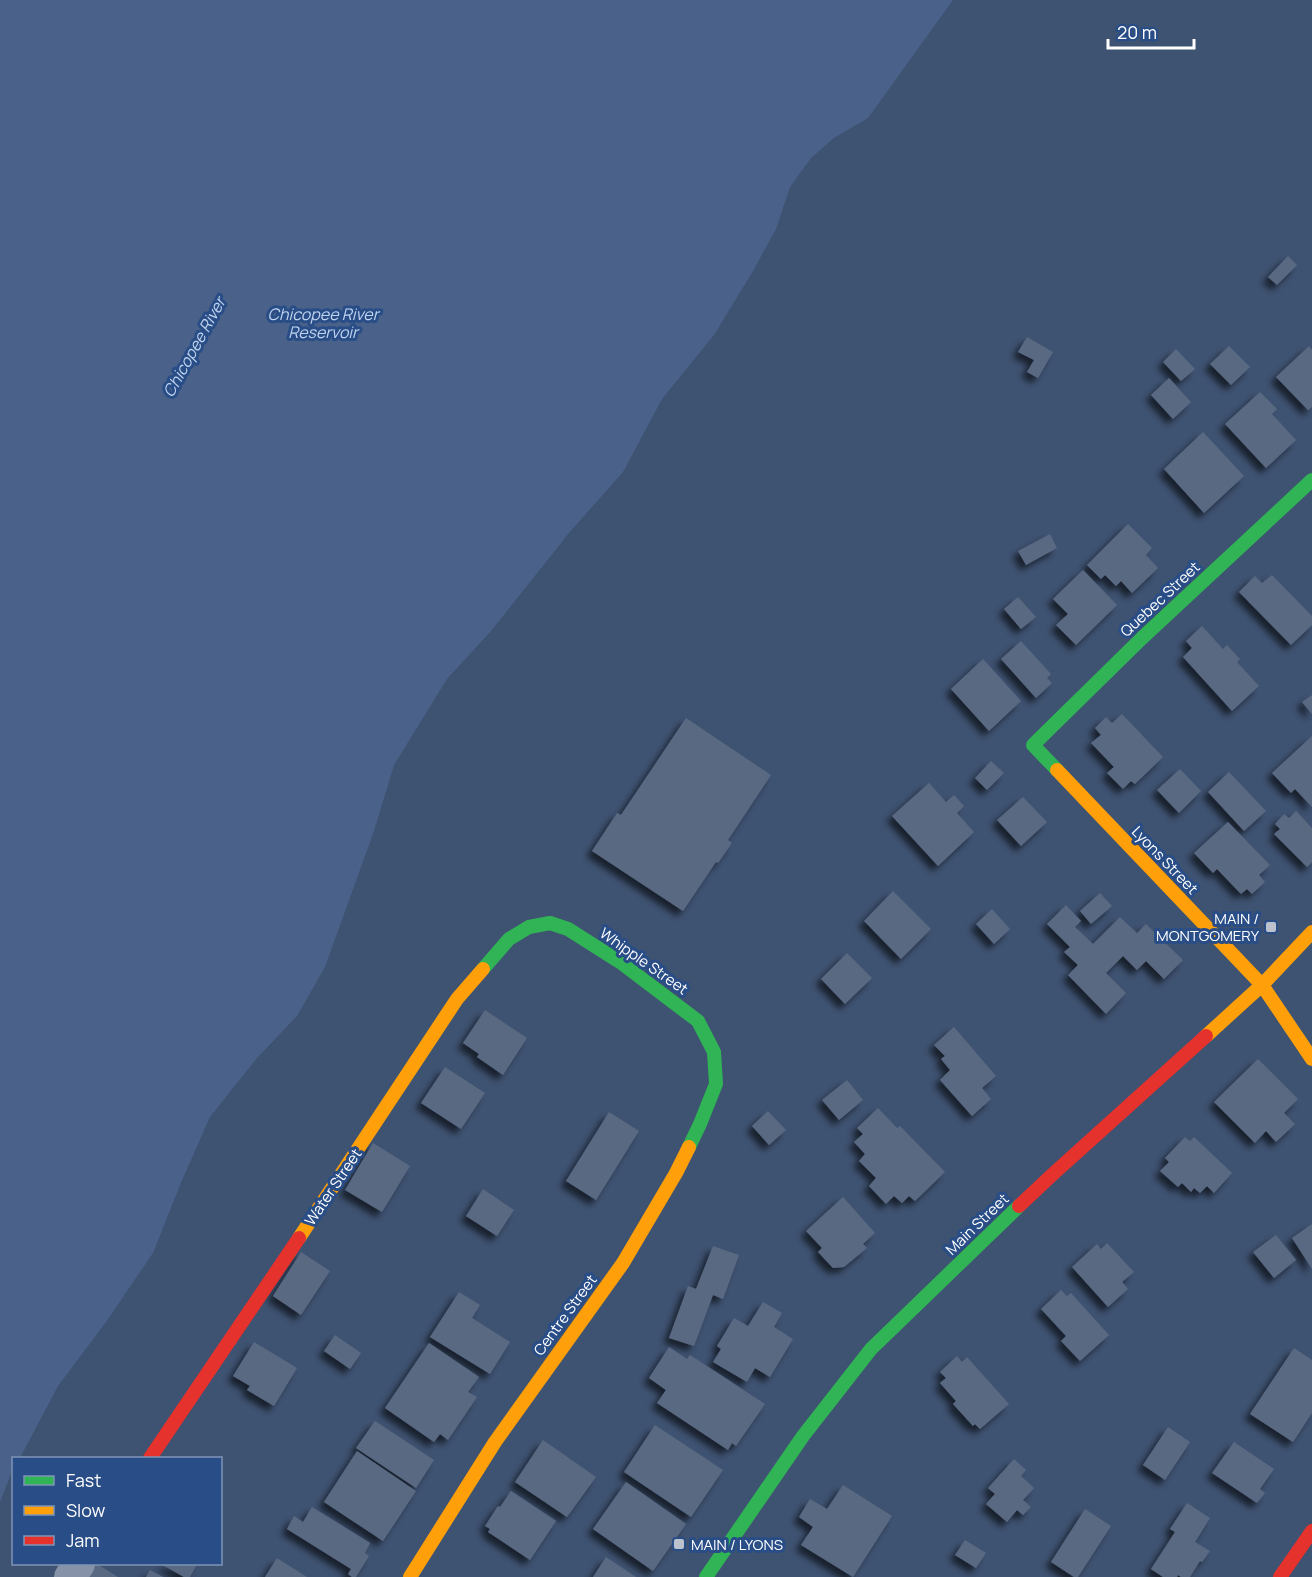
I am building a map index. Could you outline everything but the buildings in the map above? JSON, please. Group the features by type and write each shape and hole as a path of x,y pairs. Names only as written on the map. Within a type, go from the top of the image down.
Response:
{"street":[{"name":"Quebec Street","path":"1033,745 1142,638 1312,480"},
{"name":"Lyons Street","path":"1033,745 1262,986 1312,1059"},
{"name":"Whipple Street","path":"529,927 550,923 568,929 620,962 698,1021 714,1053 714,1059"},
{"name":"Water Street","path":"151,1457 457,999 509,939 529,927"},
{"name":"Main Street","path":"706,1577 803,1436 871,1349 1053,1174 1262,986 1312,932"},
{"name":"Centre Street","path":"410,1577 495,1442 623,1263 676,1173 700,1124 716,1084 714,1059"},
{"path":"1280,1577 1312,1531"}],"water":[{"name":"Chicopee River Reservoir","path":"0,0 953,0 868,118 834,138 811,158 790,187 776,229 753,271 714,335 662,399 623,472 569,533 491,631 447,679 394,765 374,831 325,967 297,1016 257,1058 210,1117 153,1253 106,1322 58,1386 21,1457 12,1457 12,1472 0,1502"}],"traffic: fast":[{"path":"1057,770 1033,745 1142,638 1312,480"},
{"path":"483,969 509,939 529,927 550,923 568,929 620,962 698,1021 714,1052 716,1084 689,1147"},
{"path":"706,1577 803,1436 871,1349 1019,1206"}],"traffic: slow":[{"path":"1057,770 1262,985 1312,1059"},
{"path":"1206,1036 1262,985 1312,932"},
{"path":"299,1238 457,999 483,969"},
{"path":"410,1577 495,1442 623,1263 689,1147"}],"traffic: jam":[{"path":"1019,1206 1206,1036"},
{"path":"151,1457 299,1238"},
{"path":"1280,1577 1312,1531"}],"place":[{"name":"MAIN / MONTGOMERY","path":"1271,927"},
{"name":"MAIN / LYONS","path":"679,1544"}],"water label":[{"name":"Chicopee River","path":"194,347"}]}
